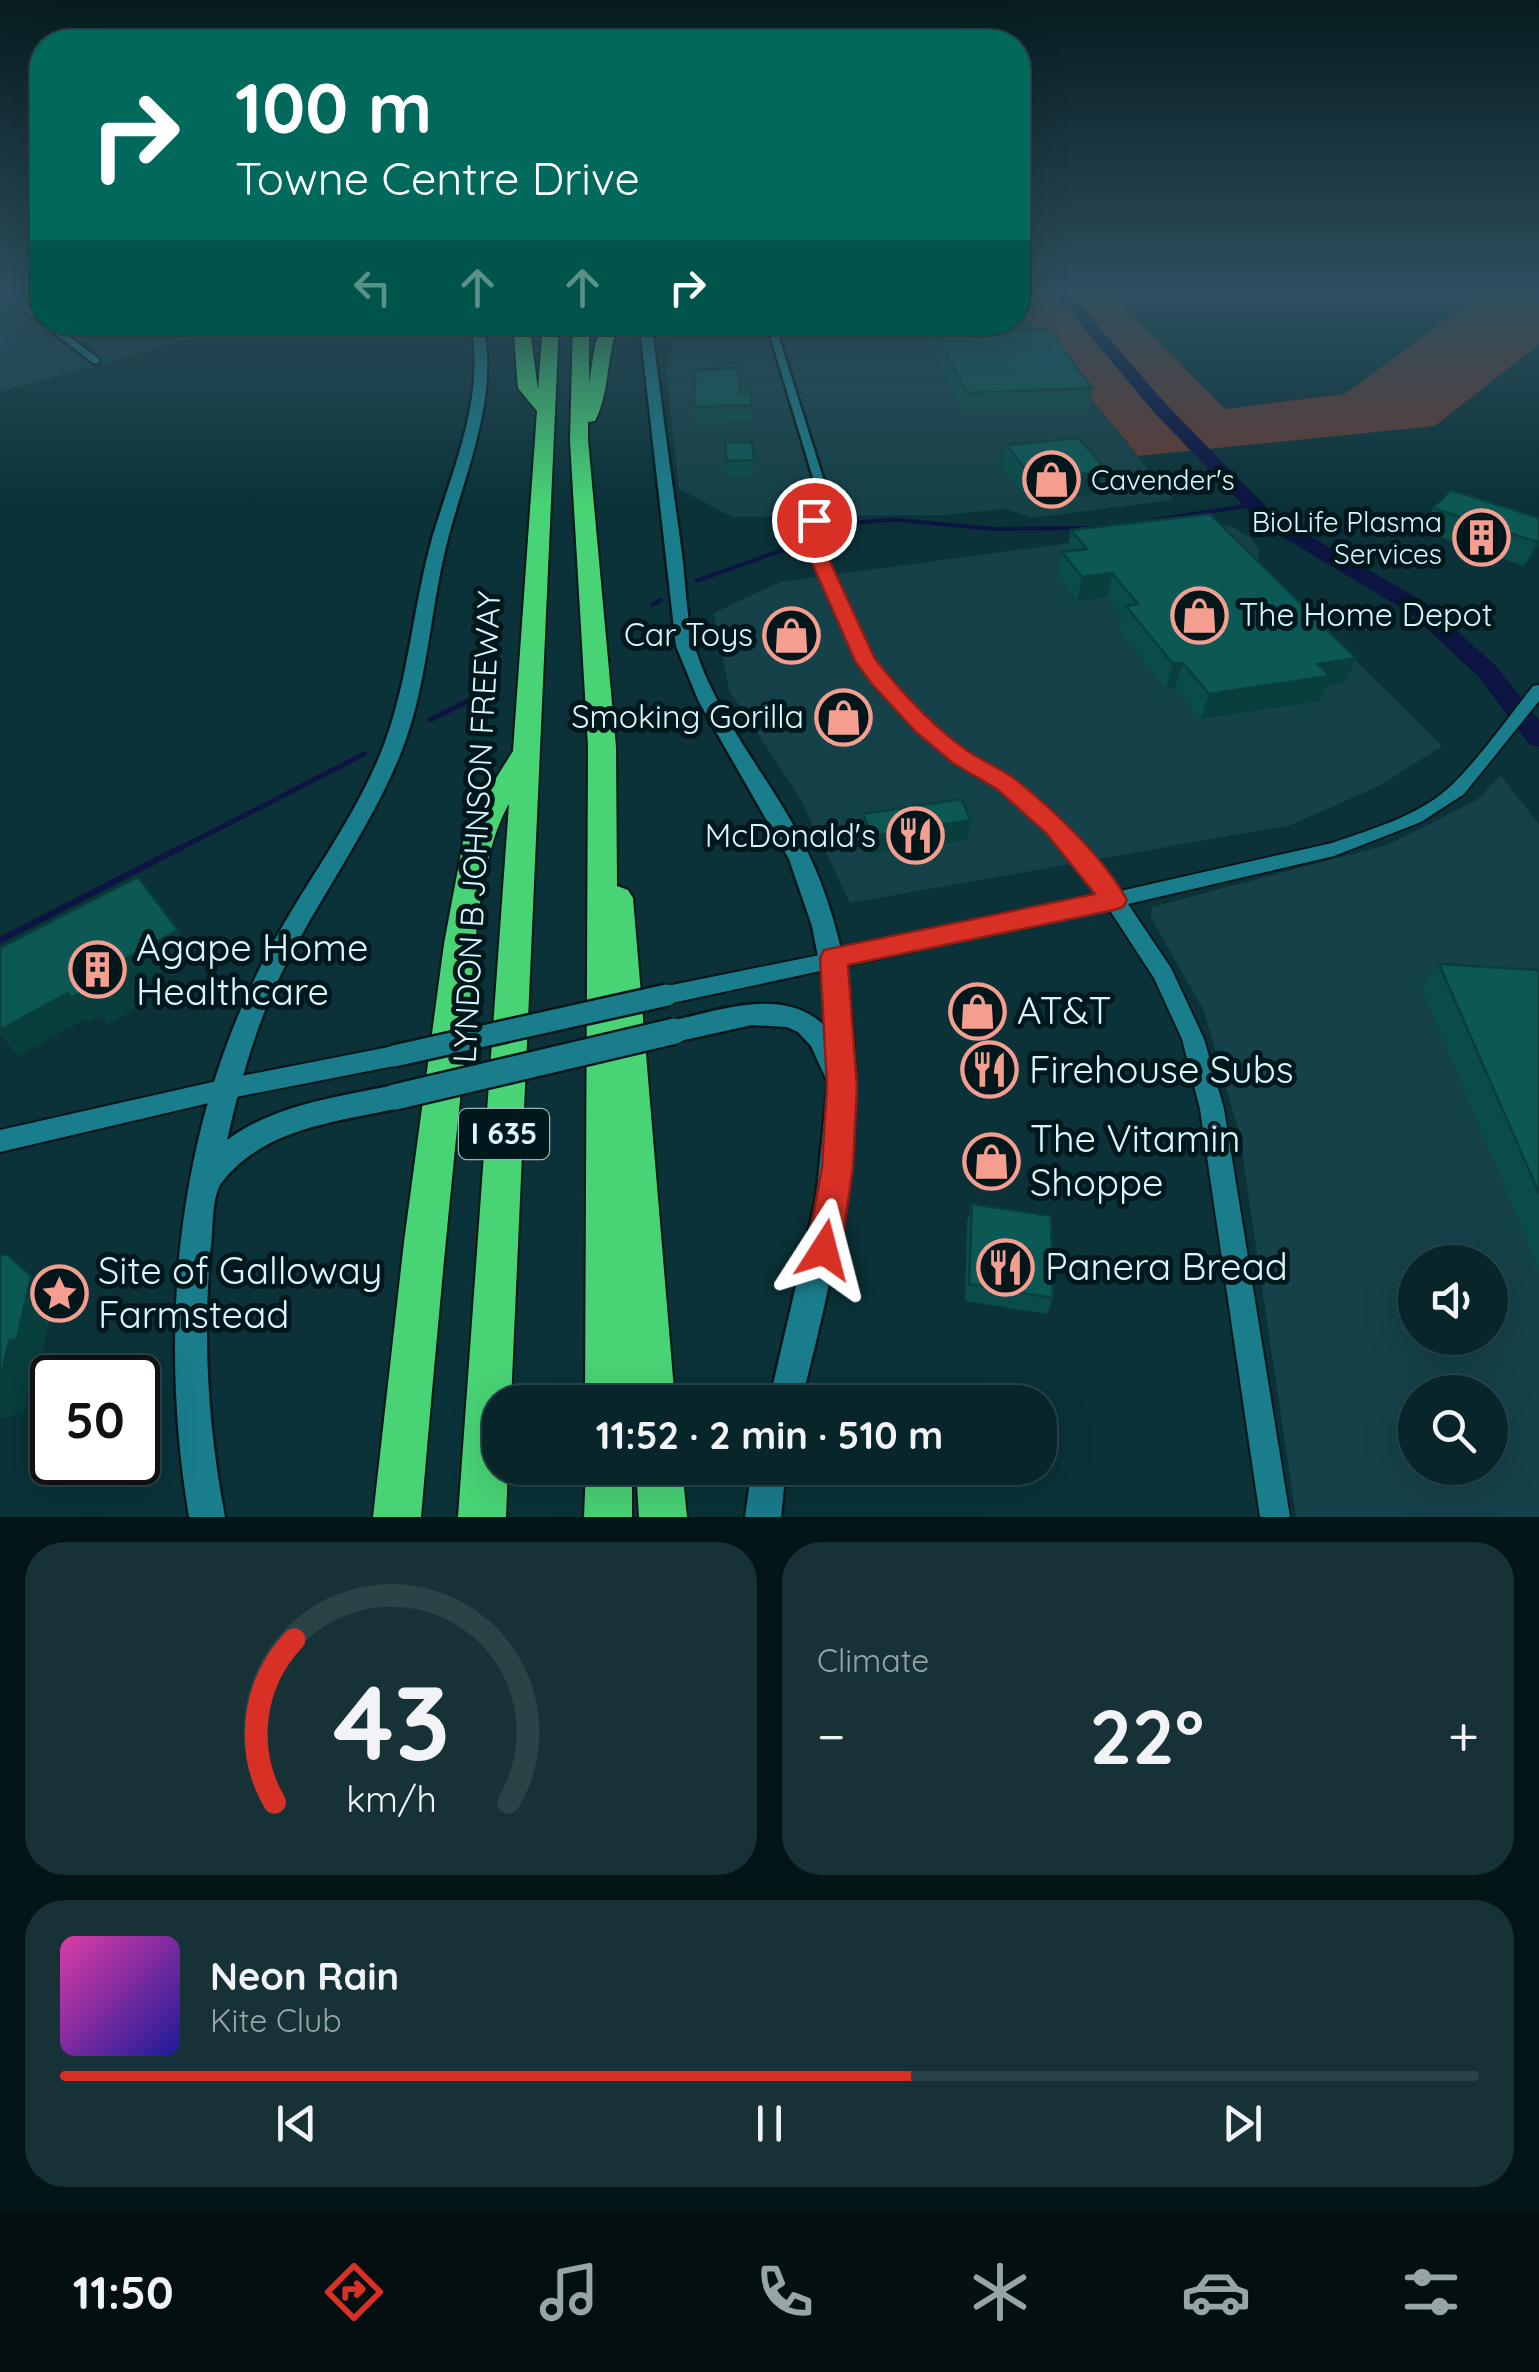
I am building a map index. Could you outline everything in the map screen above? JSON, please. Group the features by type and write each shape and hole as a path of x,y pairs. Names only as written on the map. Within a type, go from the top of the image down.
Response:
{"highway":[{"path":"525,362 527,388 546,411"},
{"name":"LYNDON B JOHNSON FREEWAY","path":"482,1517 549,362"},
{"path":"580,362 580,440 651,1385"},
{"path":"580,440 597,399 601,362"},
{"path":"602,747 601,979 608,1385"},
{"path":"397,1517 432,1170 460,944 481,826 526,750"},
{"path":"608,1517 609,1485"},
{"path":"661,1485 664,1517"}],"main road":[{"name":"LYNDON B JOHNSON FREEWAY","path":"207,1517 190,1396 188,1320 192,1250 226,1089 259,988 287,935 353,831 396,736 434,558 463,470 481,362"},
{"path":"650,362 685,646 695,678 719,728 783,822 817,901 834,958 842,1086 838,1167 824,1250 788,1385"},
{"path":"204,1182 230,1150 274,1125 675,1031 778,1014 808,1025 820,1038 842,1086"},
{"path":"762,1517 767,1485"}],"street":[{"path":"782,362 818,481 820,502 812,542 865,661 924,727 961,758 1005,784 1054,827 1114,900 1168,984 1193,1040 1212,1110 1275,1517"},
{"path":"0,1141 226,1089 1114,900 1334,848 1386,831 1443,802 1458,790 1539,690"}],"shaded area":[{"path":"0,362 109,362 0,392"},
{"path":"668,362 1060,362 1173,500 1032,518 1006,509 944,515 732,517 679,489 666,371"},
{"path":"1061,362 1179,362 1225,409 1344,394 1388,362 1516,362 1435,426 1138,456"},
{"path":"1217,523 1251,538 1259,550 1258,564 1442,746 1381,785 1291,825 850,903 801,800 729,690 714,613 780,582"},
{"path":"1501,775 1539,825 1539,1517 1296,1517 1239,1132 1204,1011 1150,916 1152,907 1390,844 1477,800"}],"building":[{"path":"951,362 1073,362 1092,388 967,393"},
{"path":"738,368 740,392 751,392 752,405 694,407 695,370"},
{"path":"1078,438 1108,471 1033,479 1006,445"},
{"path":"752,442 754,460 727,461 725,443"},
{"path":"1451,490 1539,518 1539,539 1537,542 1433,508"},
{"name":"The Home Depot","path":"1210,514 1356,658 1318,664 1330,676 1209,694 1183,663 1173,664 1126,606 1138,604 1112,573 1082,577 1062,552 1087,549 1071,530"},
{"path":"961,799 971,820 872,836 863,814"},
{"path":"138,877 178,930 118,963 128,978 91,999 85,990 71,998 68,993 0,1030 0,948"},
{"path":"1439,964 1539,970 1539,1193"},
{"name":"Panera Bread","path":"972,1204 1051,1216 1053,1298 969,1284"},
{"path":"7,1254 31,1276 17,1339 9,1341 0,1381 0,1256"}],"waterway":[{"path":"1120,362 1268,520 1418,608 1487,671 1539,738"},
{"path":"1155,520 1253,505"},
{"path":"843,523 896,520 994,529 1095,528"},
{"path":"696,581 794,546"},
{"path":"652,605 661,600"},
{"path":"430,720 476,697"},
{"path":"173,852 364,754"},
{"path":"0,940 178,849"}],"place":[{"name":"Cavender's","path":"1052,480"},
{"name":"BioLife Plasma Services","path":"1481,538"},
{"name":"The Home Depot","path":"1200,615"},
{"name":"Car Toys","path":"792,635"},
{"name":"Smoking Gorilla","path":"843,717"},
{"name":"McDonald's","path":"915,836"},
{"name":"Agape Home Healthcare","path":"97,970"},
{"name":"AT&T","path":"978,1011"},
{"name":"Firehouse Subs","path":"990,1070"},
{"name":"The Vitamin Shoppe","path":"991,1161"},
{"name":"Panera Bread","path":"1006,1267"},
{"name":"Site of Galloway Farmstead","path":"59,1293"}],"route":[{"path":"814,520 812,542 865,661 891,694 961,758 1028,802 1054,827 1114,900 834,958 842,1086 838,1167 824,1250"}]}
